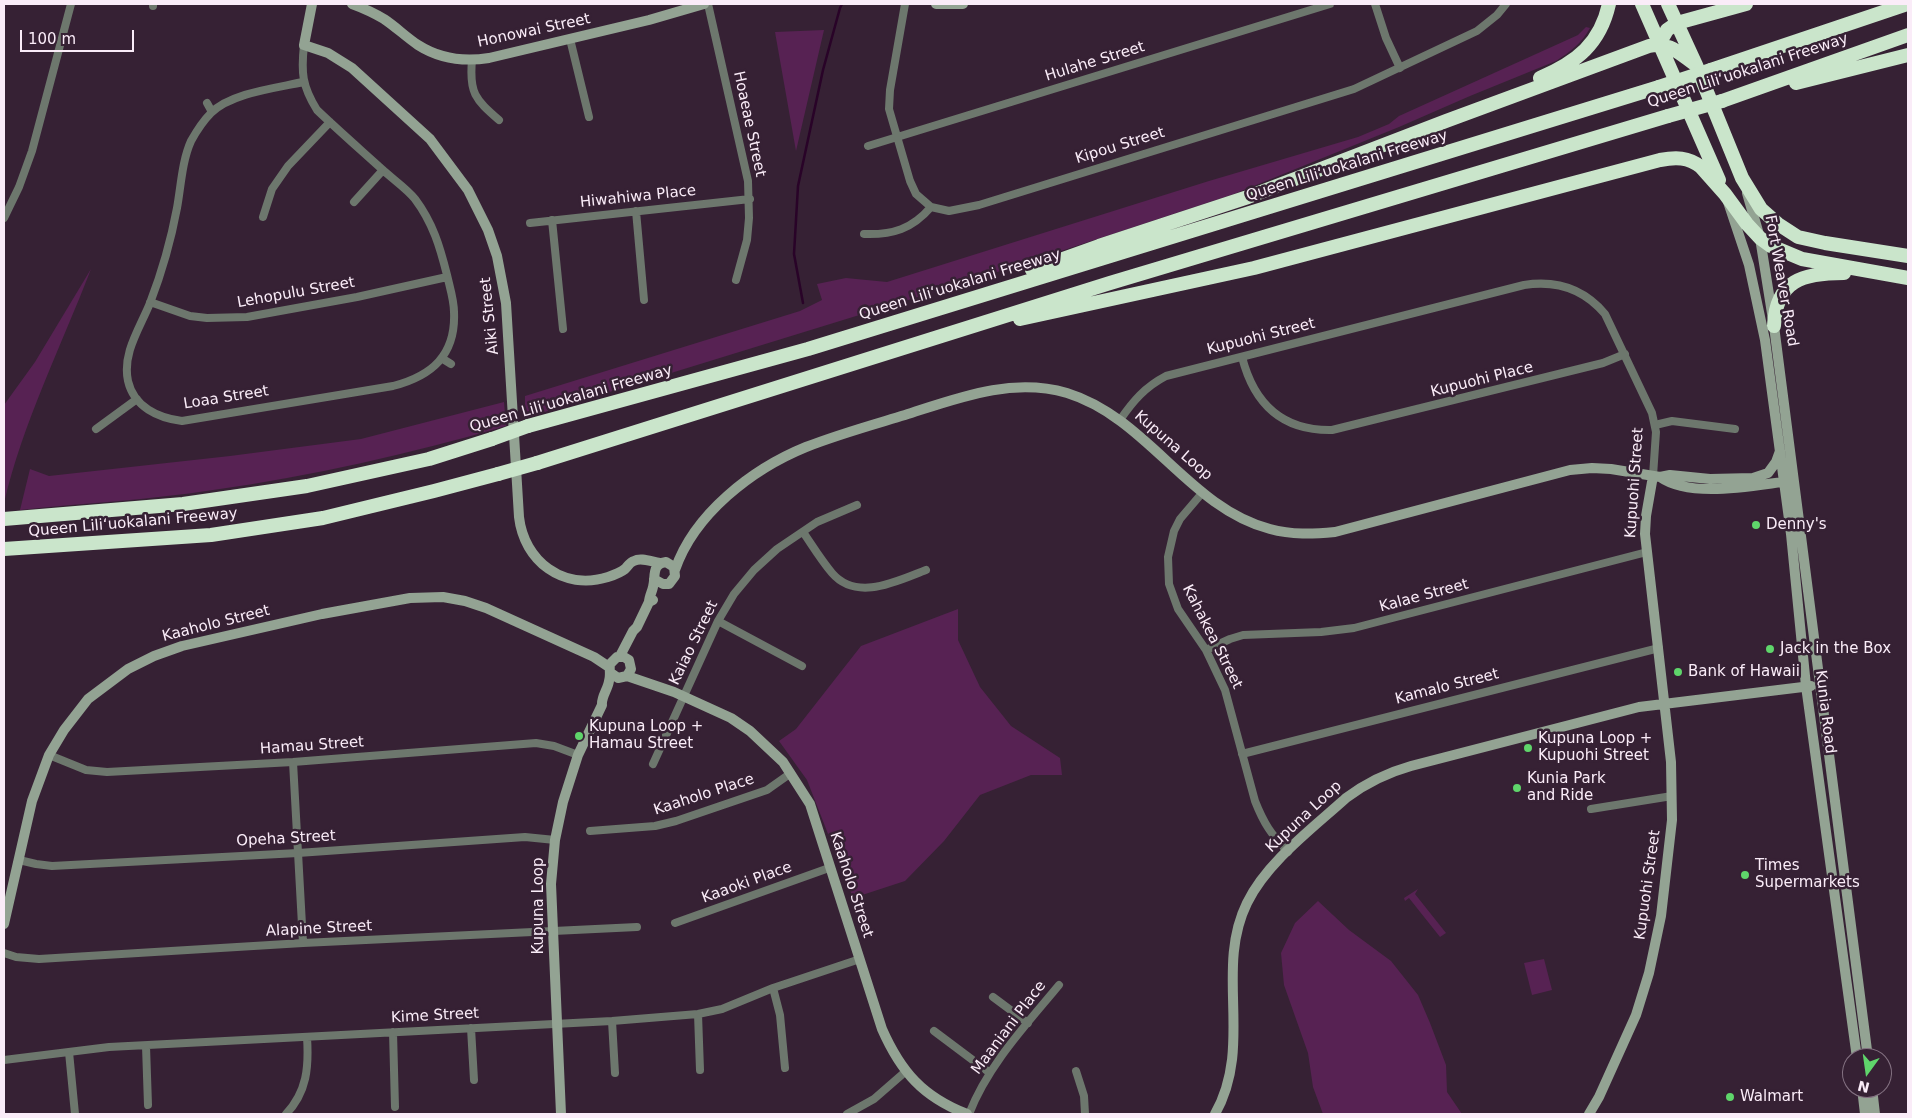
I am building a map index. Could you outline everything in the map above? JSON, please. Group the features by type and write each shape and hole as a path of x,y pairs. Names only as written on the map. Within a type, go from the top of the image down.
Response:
{"highway":[{"path":"1446,121 1561,69 1576,59 1593,42 1601,29 1609,4"},
{"name":"Fort Weaver Road","path":"1642,4 1725,194"},
{"name":"Fort Weaver Road","path":"1668,4 1696,64 1742,178"},
{"path":"1659,44 1667,30 1677,23 1746,4"},
{"name":"Queen Liliʻuokalani Freeway","path":"4,519 183,504 306,486 428,459 528,426 808,349 1659,87 1907,4"},
{"name":"Queen Liliʻuokalani Freeway","path":"4,549 211,535 324,518 434,492 537,463 1110,283 1722,101 1908,35"},
{"path":"891,323 1099,246 1248,197 1446,121 1659,44 1671,47 1696,64"},
{"path":"1722,101 1908,55"},
{"path":"927,340 1254,268 1668,159 1681,158 1693,161 1701,167 1760,238 1785,253 1802,259 1908,278"},
{"path":"1742,178 1761,209 1778,224 1798,236 1825,243 1908,256"},
{"path":"1774,326 1775,308 1783,292 1798,280 1816,274 1875,272"}],"street":[{"path":"4,218 19,187 32,151 71,4"},
{"path":"312,4 302,61 303,82 308,95 317,110 413,197 426,214 439,242 454,313 450,344 443,359 451,364"},
{"name":"Honowai Street","path":"352,4 384,20 418,45 432,52 456,59 472,60 489,58 650,20 704,4"},
{"name":"Hoaeae Street","path":"708,4 746,164 750,199 747,240 736,280"},
{"path":"864,234 882,235 909,226 931,207 923,202 913,188 891,118 889,98 905,4"},
{"path":"936,4 963,4"},
{"name":"Hulahe Street","path":"868,146 1330,4"},
{"path":"1375,4 1386,38 1400,68"},
{"name":"Kipou Street","path":"931,207 949,211 979,205 1354,88 1477,31 1497,15 1506,4"},
{"path":"570,39 589,117"},
{"name":"Aiki Street","path":"304,45 328,53 352,68 430,139 468,190 488,230 497,256 506,303 519,517 523,538 529,549 546,567 564,577 576,580 586,581 607,577 624,570 630,563"},
{"path":"472,60 472,86 476,97 499,120"},
{"name":"Loaa Street","path":"303,82 246,95 228,102 212,112 191,141 186,156 171,235 150,302 131,345 127,359 128,380 131,391 146,409 157,416 182,420 393,386 417,379 432,370 443,359"},
{"path":"207,103 212,112"},
{"path":"263,217 272,190 288,166 330,122"},
{"path":"354,202 383,170"},
{"name":"Fort Weaver Road","path":"1742,178 1760,238 1774,326 1774,370"},
{"name":"Fort Weaver Road","path":"1725,194 1753,280 1774,370"},
{"name":"Hiwahiwa Place","path":"530,223 750,199"},
{"path":"636,211 644,300"},
{"path":"552,220 563,329"},
{"name":"Lehopulu Street","path":"150,302 190,316 207,318 237,317 357,297 447,277"},
{"name":"Kupuohi Street","path":"1120,420 1137,396 1155,382 1177,373 1524,285 1547,283 1580,292 1605,314 1649,404 1655,425 1657,477 1646,516 1647,552 1665,703 1672,820 1661,916 1649,973 1636,1016 1599,1097 1589,1114"},
{"name":"Kupuohi Place","path":"1242,357 1251,385 1261,400 1274,413 1290,423 1307,429 1319,430 1344,429 1603,363 1625,354"},
{"name":"Kunia Road","path":"1774,370 1780,451 1789,481 1787,500 1806,686 1857,1048"},
{"name":"Kunia Road","path":"1774,370 1819,684 1867,1048"},
{"name":"Kupuna Loop","path":"657,578 672,582 675,570 693,533 731,493 766,468 805,448 971,394 1018,386 1066,393 1088,401 1120,420 1202,492 1229,512 1249,522 1284,532 1313,534 1335,532 1570,470 1611,469 1657,477 1670,484 1697,488 1746,488 1789,481"},
{"path":"96,429 137,399"},
{"path":"1655,425 1672,421 1735,429"},
{"name":"Kupuna Loop","path":"1657,477 1670,475 1719,480 1753,478 1768,473 1776,462 1780,451"},
{"path":"1746,488 1773,490 1787,500"},
{"name":"Kahakea Street","path":"1202,492 1180,519 1174,531 1170,544 1169,584 1178,609 1206,650 1226,690 1261,818 1270,834 1288,852"},
{"name":"Kaiao Street","path":"653,764 679,694 734,594 754,570 777,549 817,522 857,504"},
{"path":"803,532 833,574 852,585 866,588 880,587 926,570"},
{"name":"Kupuna Loop","path":"561,1114 551,884 555,840 563,802 578,755 602,705 601,700 620,667 633,631 637,628 649,602 663,563 688,535 693,533"},
{"name":"Kalae Street","path":"1206,650 1244,635 1354,628 1647,552"},
{"path":"630,563 641,560 663,563 672,565 675,570"},
{"path":"630,563 644,566 657,578"},
{"name":"Kaaholo Street","path":"4,924 32,801 49,755 64,730 88,699 128,669 154,656 182,646 322,614 410,598 443,597 465,601 486,608 594,657 599,656 731,718 750,730 778,756 792,773 810,804 829,868 889,1046 905,1072 922,1089 937,1100 968,1114"},
{"path":"718,621 802,666"},
{"name":"Kamalo Street","path":"1242,754 1659,648"},
{"name":"Kupuna Loop","path":"1215,1114 1224,1097 1233,1063 1234,948 1239,923 1247,902 1256,887 1288,852 1346,798 1374,779 1390,772 1603,716 1665,703 1819,684"},
{"name":"Hamau Street","path":"49,755 81,768 107,772 293,762 536,743 554,746 578,755"},
{"path":"293,762 304,943"},
{"name":"Kaaholo Place","path":"590,831 648,827 676,820 767,790 792,773"},
{"path":"1591,809 1672,796"},
{"name":"Opeha Street","path":"19,860 52,866 525,837 555,840"},
{"name":"Kaaoki Place","path":"675,923 829,868"},
{"name":"Alapine Street","path":"4,953 16,957 39,959 304,943 637,927"},
{"name":"Kime Street","path":"4,1060 109,1047 612,1021 698,1014 722,1009 773,988 860,959"},
{"name":"Maaniani Place","path":"968,1114 990,1072 1059,985"},
{"path":"773,988 782,1024 785,1068"},
{"path":"993,997 1028,1023"},
{"path":"698,1014 700,1070"},
{"path":"612,1021 614,1073"},
{"path":"471,1028 474,1080"},
{"path":"934,1031 990,1072"},
{"path":"393,1032 395,1107"},
{"path":"286,1114 295,1104 305,1083 309,1059 307,1037"},
{"path":"146,1046 148,1105"},
{"path":"69,1052 75,1114"},
{"path":"1076,1071 1084,1096 1085,1114"},
{"path":"847,1114 874,1099 905,1072"},
{"path":"1863,1098 1865,1114"},
{"path":"1873,1098 1875,1114"}],"shaded area":[{"path":"1586,27 1590,28 1579,43 1556,61 1234,194 973,280 525,418 525,396 800,311 822,300 817,284 846,278 887,282 1209,181 1358,137 1389,124 1399,116 1578,35"},
{"path":"824,30 796,151 775,32"},
{"path":"91,269 21,443 4,503 4,405 35,362"},
{"path":"504,402 506,426 434,446 361,463 287,478 189,493 20,510 30,469 49,476 361,439"},
{"path":"958,609 958,640 980,687 1011,726 1060,758 1062,775 1031,775 980,795 944,841 905,881 853,898 807,780 779,741 796,729 861,646"},
{"path":"1418,889 1415,894 1446,933 1440,937 1409,898 1405,901 1404,898"},
{"path":"1318,901 1349,930 1391,961 1418,995 1446,1065 1447,1092 1462,1114 1323,1114 1313,1087 1308,1053 1284,985 1281,953 1295,923"},
{"path":"1544,959 1552,990 1532,995 1524,963"}],"waterway":[{"path":"803,303 794,254 798,186 823,70 842,4"}],"place":[{"name":"Denny's","path":"1756,525"},
{"name":"Jack in the Box","path":"1770,649"},
{"name":"Bank of Hawaii","path":"1678,672"},
{"name":"Kupuna Loop + Hamau Street","path":"579,736"},
{"name":"Kupuna Loop + Kupuohi Street","path":"1528,748"},
{"name":"Kunia Park and Ride","path":"1517,788"},
{"name":"Times Supermarkets","path":"1745,875"},
{"name":"Walmart","path":"1730,1097"}]}
